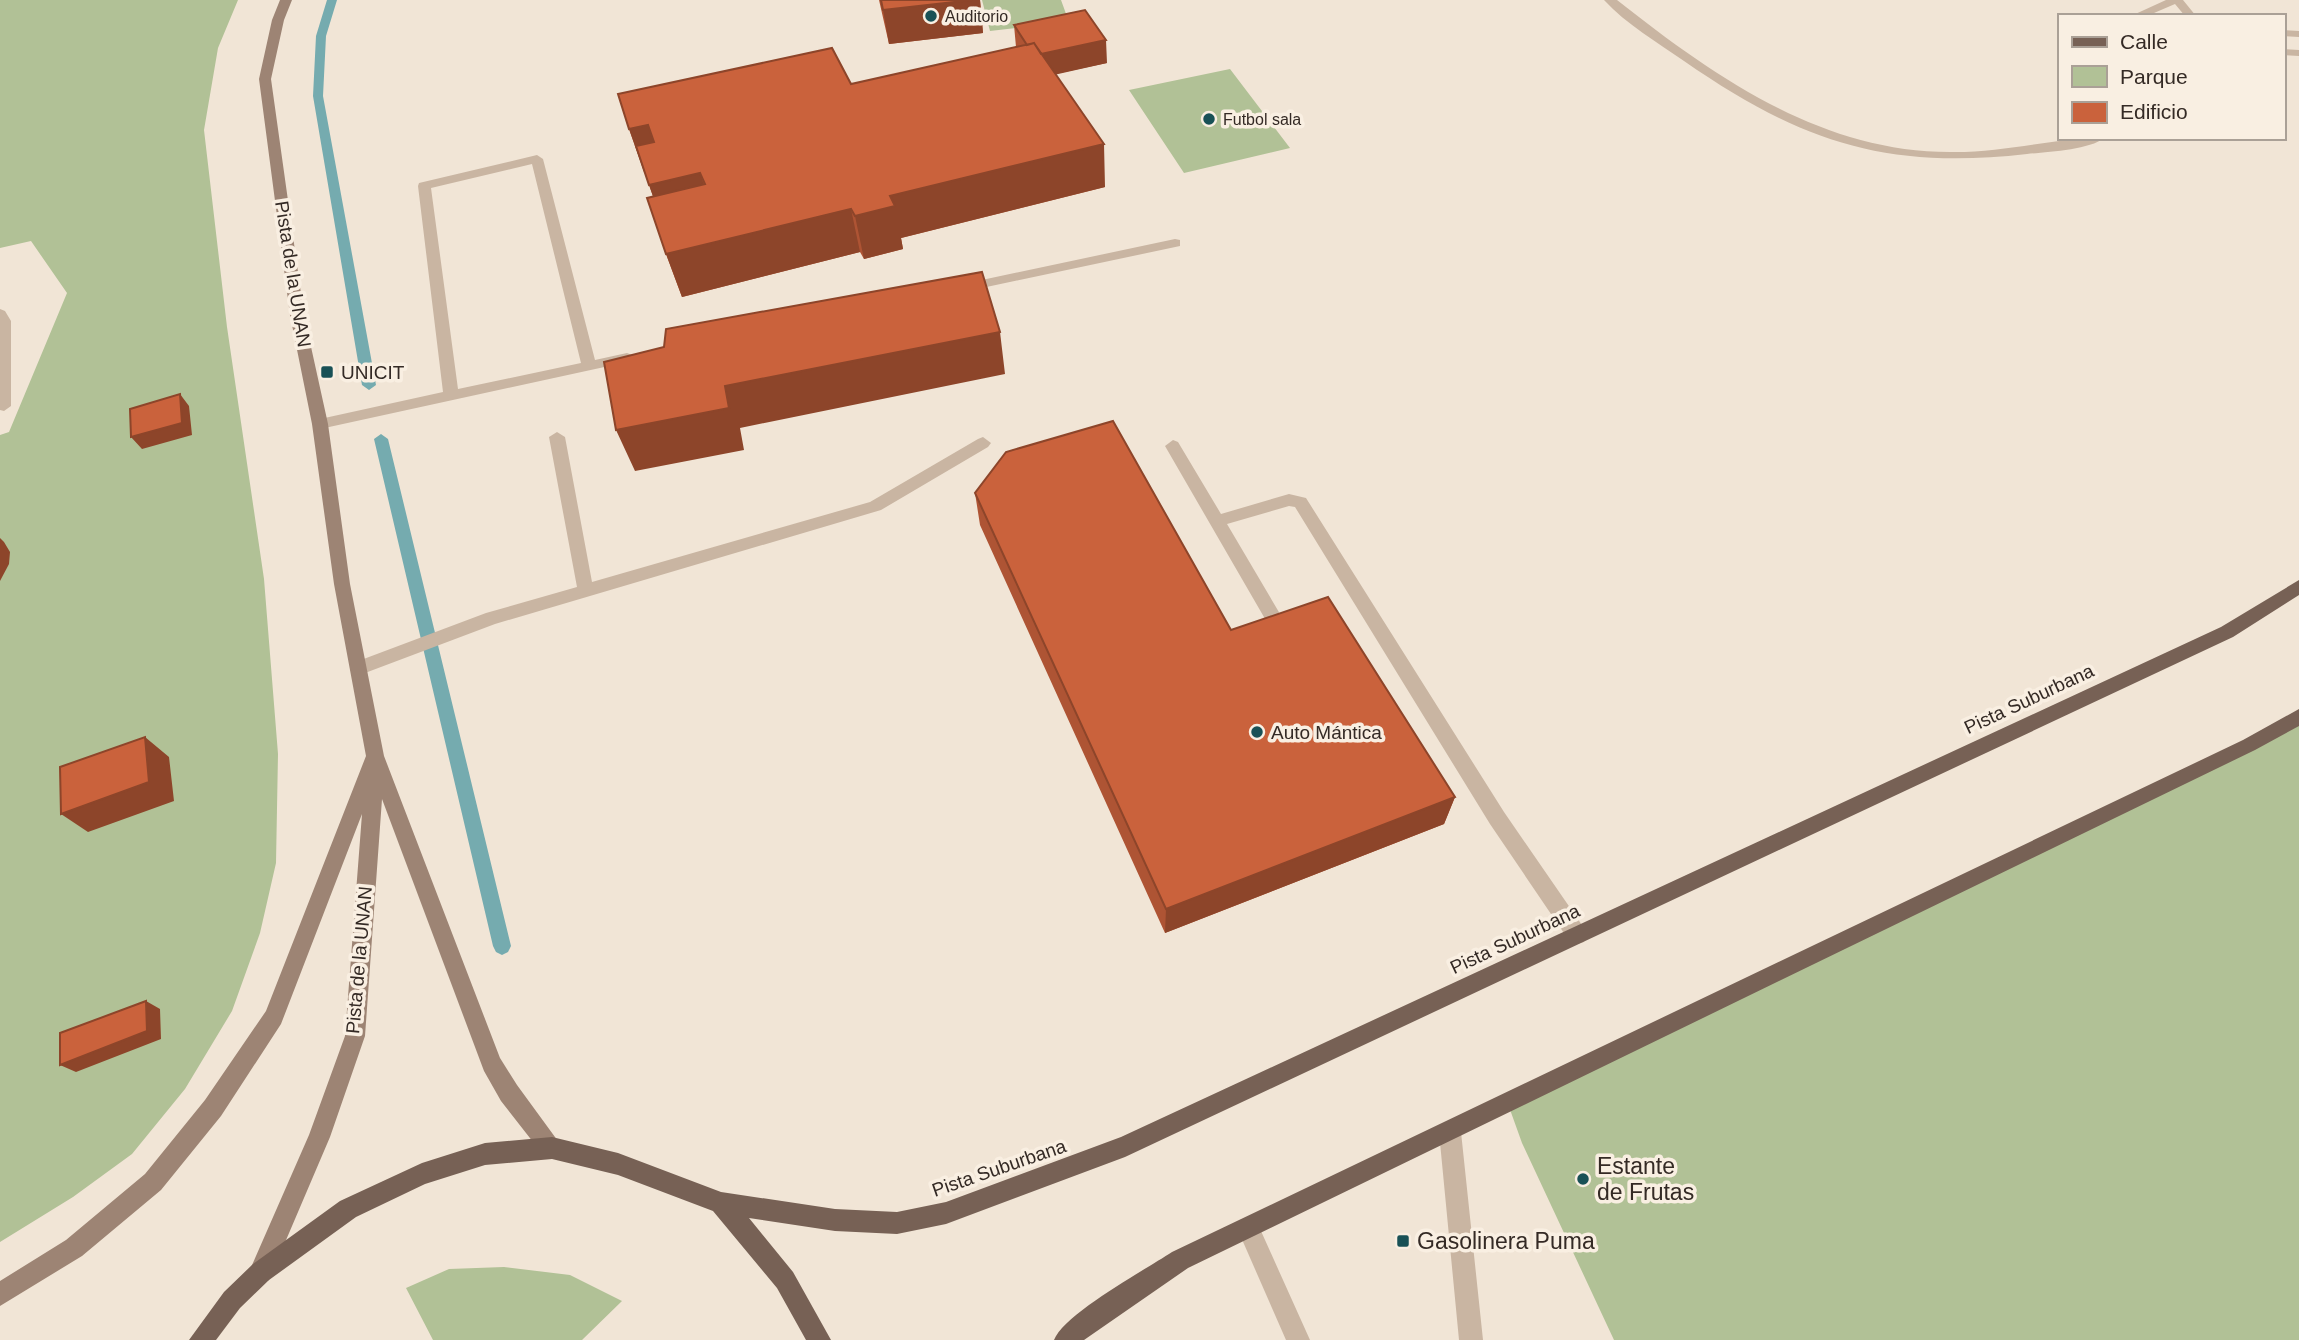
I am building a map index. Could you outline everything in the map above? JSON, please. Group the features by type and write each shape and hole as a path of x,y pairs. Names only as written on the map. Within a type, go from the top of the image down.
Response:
{"main road":[{"name":"Pista de la UNAN","path":"286,0 278,20 265,79 297,315 320,424 342,584 375,756 492,1064 509,1093 552,1147"},
{"name":"Pista Suburbana","path":"552,1147 618,1164 720,1203 866,1223 897,1223 946,1213 1125,1146 2227,632 2299,587"},
{"path":"1066,1340 1089,1321 1181,1260 2237,751 2299,717"},
{"name":"Pista de la UNAN","path":"261,1272 319,1137 355,1036 375,756"},
{"path":"0,1294 74,1248 153,1182 214,1108 274,1017 375,756"},
{"path":"201,1340 232,1300 261,1272 348,1209 422,1174 485,1154 552,1147"},
{"path":"720,1203 785,1280 819,1340"}],"lane":[{"path":"1610,0 1647,30 1745,96 1824,134 1891,152 1972,157 2074,145 2091,140"},
{"path":"2141,14 2177,0 2189,14"},
{"path":"451,396 424,186 537,159 589,365"},
{"path":"943,292 1175,243"},
{"path":"0,314 4,321 4,406"},
{"path":"320,424 644,354"},
{"path":"556,437 586,592"},
{"path":"359,668 492,618 875,506 983,443"},
{"path":"1173,446 1274,619"},
{"path":"1218,521 1289,500 1300,502 1497,818 1577,935"},
{"path":"1450,1132 1471,1340"},
{"path":"1248,1228 1297,1340"}],"green space":[{"path":"0,0 238,0 218,48 204,130 227,327 264,579 278,754 276,863 260,933 232,1011 185,1089 132,1154 73,1197 0,1242 0,435 9,432 67,293 31,241 0,248"},
{"path":"982,0 1061,0 1069,22 990,31"},
{"name":"Futbol sala","path":"1230,69 1290,148 1184,173 1129,90"},
{"path":"2299,717 2299,1340 1614,1340 1522,1143 1508,1104"},
{"path":"504,1267 570,1275 622,1301 582,1340 433,1340 406,1288 449,1269"}],"building":[{"path":"881,0 972,0 883,10"},
{"path":"1085,10 1106,40 1041,54 1034,43 1027,45 1014,25"},
{"path":"1034,43 1104,144 890,196 895,206 855,216 851,209 666,254 647,198 705,184 700,173 649,185 636,146 654,142 648,125 629,129 618,94 832,48 851,84"},
{"path":"982,272 1000,332 725,386 729,408 616,430 604,362 664,347 666,329"},
{"path":"180,394 182,423 131,437 130,409"},
{"path":"1113,421 1231,630 1328,597 1455,797 1166,909 975,493 1006,452"},
{"path":"145,737 149,782 61,814 60,767"},
{"path":"146,1001 147,1031 60,1065 60,1033"}],"waterway":[{"path":"332,0 321,36 318,96 369,385"},
{"path":"381,439 502,946"}],"place":[{"name":"Auditorio","path":"931,16"},
{"name":"Futbol sala","path":"1209,119"},
{"name":"UNICIT","path":"327,372"},
{"name":"Auto Mántica","path":"1257,732"},
{"name":"Estante de Frutas","path":"1583,1179"},
{"name":"Gasolinera Puma","path":"1403,1241"}]}
